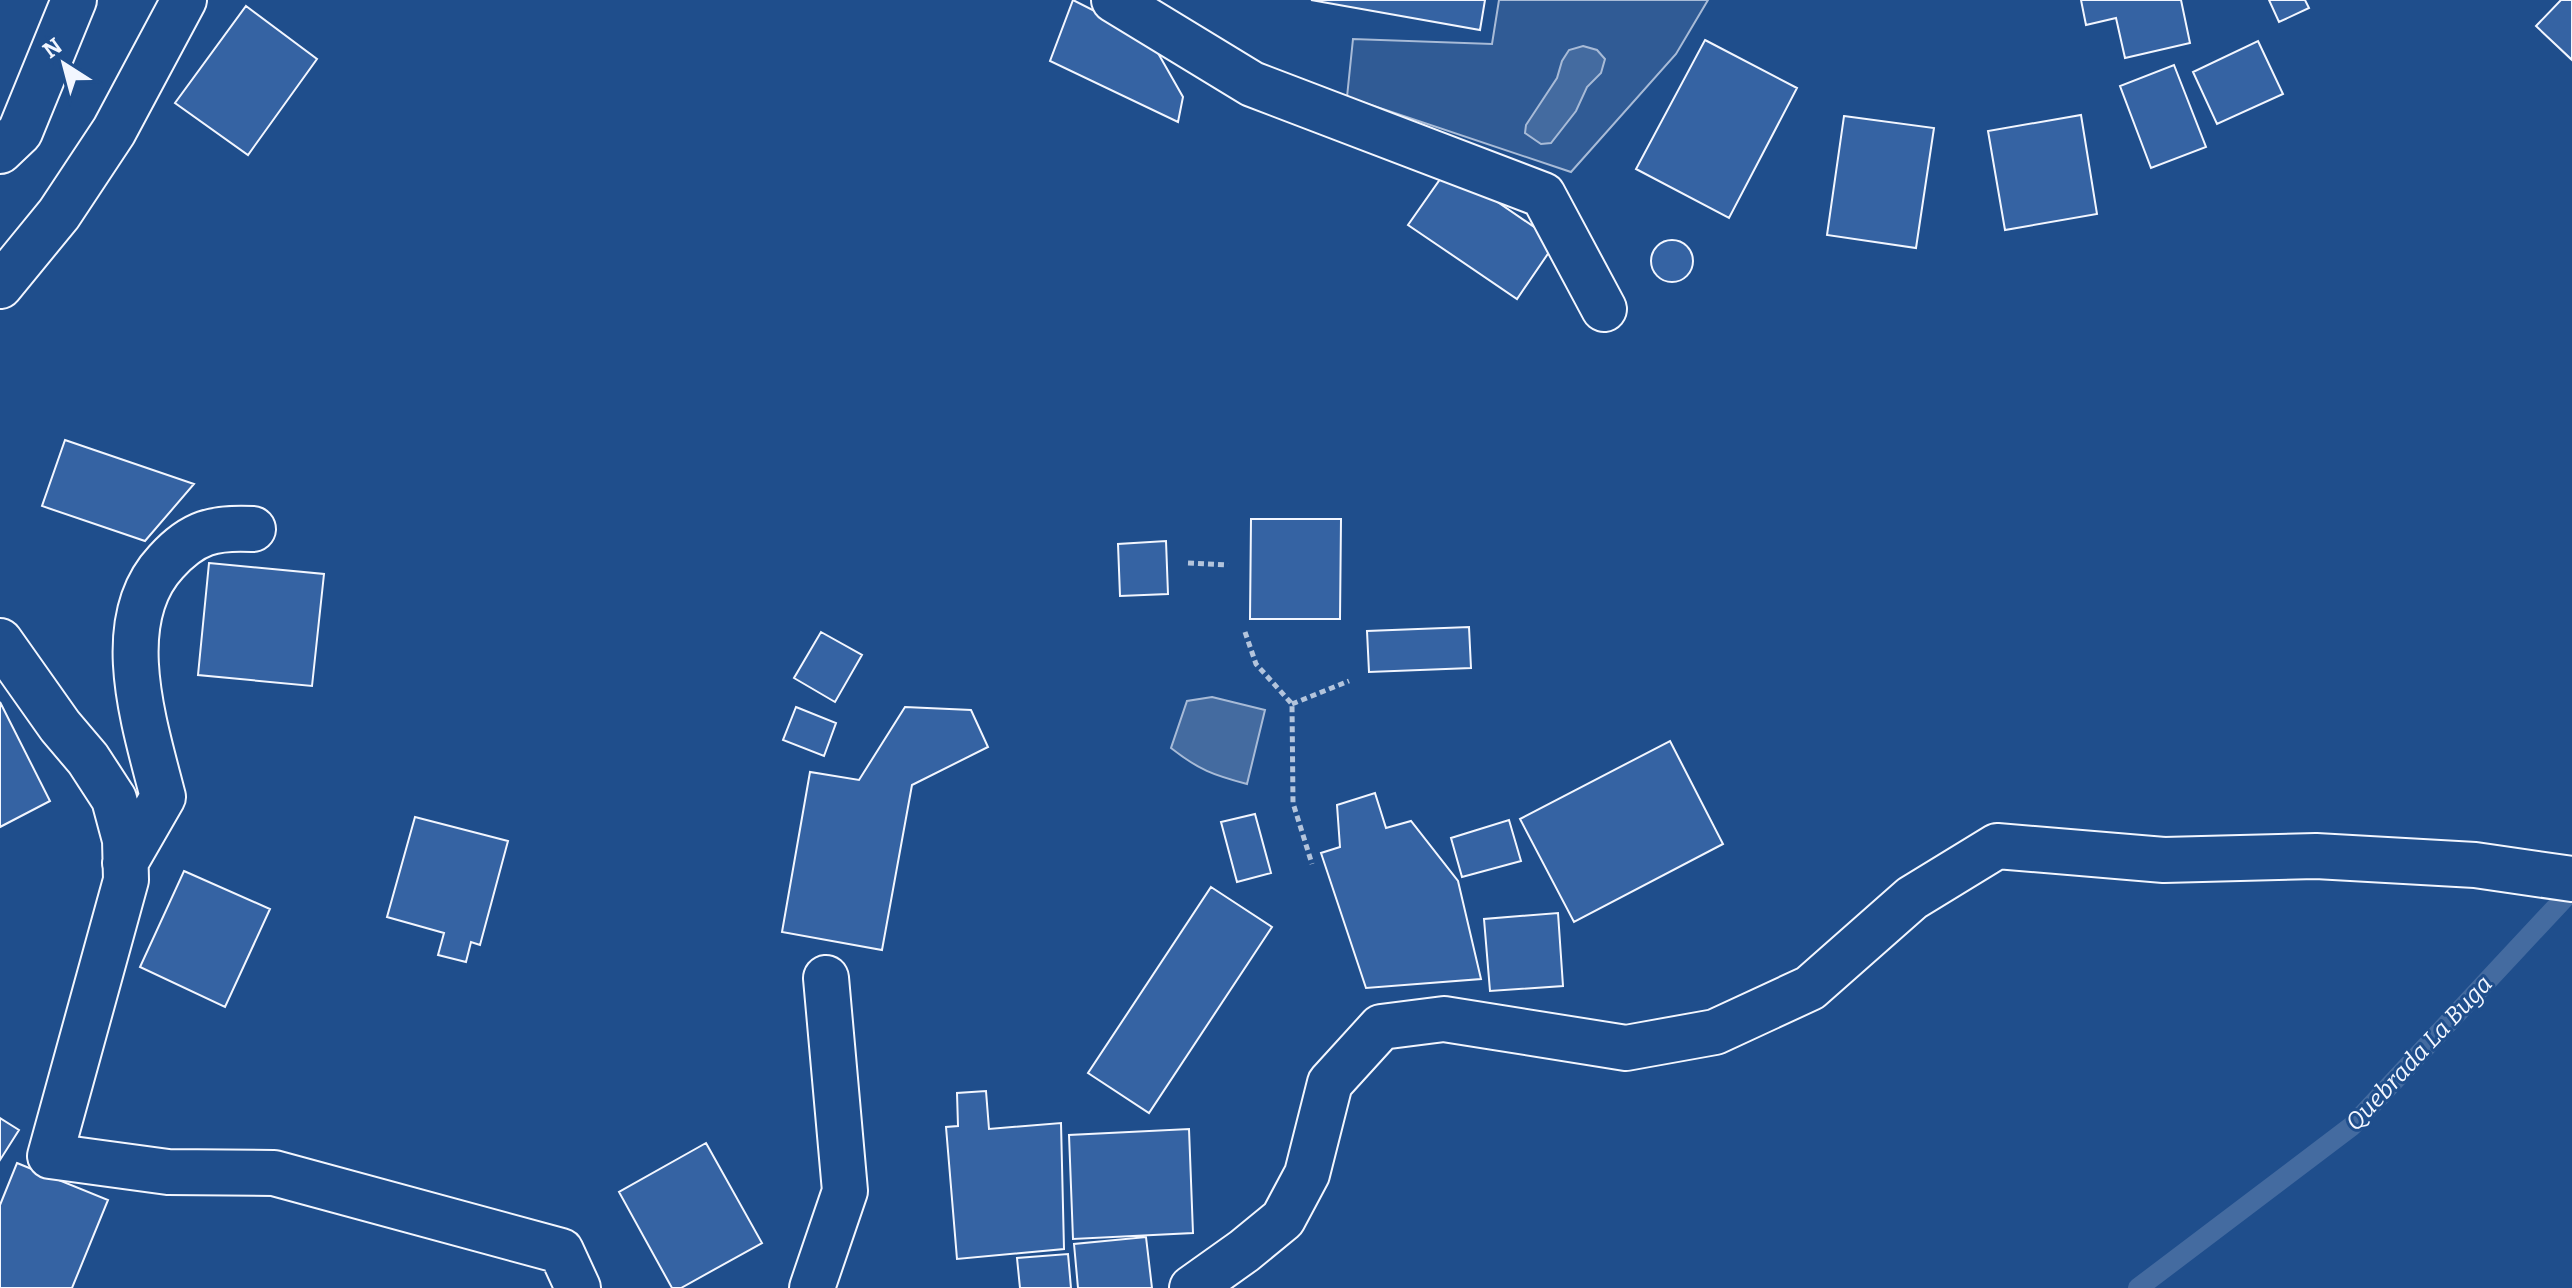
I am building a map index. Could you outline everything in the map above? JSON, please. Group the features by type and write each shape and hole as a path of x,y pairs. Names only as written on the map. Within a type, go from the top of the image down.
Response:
{"street":[{"path":"0,151 20,132 74,0"},
{"path":"0,286 59,214 114,131 184,0"},
{"path":"1114,0 1252,84 1543,195 1604,309"},
{"path":"125,863 163,797 139,702 136,624 151,578 181,546 220,528 253,529"},
{"path":"0,641 114,799 125,840 126,880 50,1156 168,1172 274,1173 561,1251 578,1288"},
{"path":"1192,1288 1283,1219 1307,1174 1330,1083 1381,1027 1444,1019 1626,1048 1715,1032 1810,988 1912,898 1997,846 2164,860 2316,856 2475,865 2572,879"},
{"path":"812,1288 845,1191 826,978"}],"path":[{"path":"1188,563 1228,565"},
{"path":"1245,632 1256,664 1292,704 1293,803 1312,864"},
{"path":"1292,704 1349,681"}],"shaded area":[{"path":"1499,0 1708,0 1676,54 1571,172 1347,97 1353,39 1492,44"},
{"path":"1583,46 1597,50 1605,59 1601,73 1587,87 1576,111 1551,143 1541,144 1525,133 1526,125 1557,78 1569,50"},
{"path":"1212,697 1265,710 1247,784 1207,771 1171,748 1187,701"}],"building":[{"path":"1073,0 1150,39 1183,97 1178,122 1050,61"},
{"path":"1311,0 1485,0 1480,30"},
{"path":"2081,0 2181,0 2190,43 2125,58 2116,18 2086,25"},
{"path":"2269,0 2305,0 2309,8 2279,22"},
{"path":"2561,0 2572,0 2572,60 2536,26"},
{"path":"246,6 317,59 248,155 175,103"},
{"path":"1705,40 1797,88 1729,218 1636,169"},
{"path":"2258,41 2283,94 2217,124 2193,72"},
{"path":"2174,65 2206,147 2151,168 2120,86"},
{"path":"2081,115 2097,214 2005,230 1988,131"},
{"path":"1844,116 1934,128 1916,248 1827,235"},
{"path":"1448,168 1556,242 1517,299 1408,225"},
{"path":"1672,240 1687,246 1693,261 1687,276 1672,282 1657,276 1651,261 1657,246"},
{"path":"65,440 194,484 145,541 42,506"},
{"path":"1251,519 1341,519 1340,619 1250,619"},
{"path":"1166,541 1168,594 1120,596 1118,544"},
{"path":"209,563 324,574 312,686 198,675"},
{"path":"1469,627 1471,668 1369,672 1367,631"},
{"path":"821,632 862,655 835,702 794,678"},
{"path":"0,702 50,801 0,827"},
{"path":"796,707 836,723 824,756 783,740"},
{"path":"905,707 971,710 988,747 912,785 882,950 782,932 810,772 859,780"},
{"path":"1670,741 1723,844 1574,922 1520,819"},
{"path":"1375,793 1386,828 1411,821 1458,881 1481,979 1366,988 1321,853 1340,847 1337,805"},
{"path":"1255,814 1271,873 1237,882 1221,822"},
{"path":"415,817 508,841 480,945 471,942 466,962 438,955 444,933 387,917"},
{"path":"1509,820 1521,861 1462,877 1451,838"},
{"path":"184,871 270,909 225,1007 140,967"},
{"path":"1211,887 1272,927 1149,1113 1088,1073"},
{"path":"1558,913 1563,986 1490,991 1484,919"},
{"path":"986,1091 989,1129 1061,1123 1064,1249 957,1259 946,1127 958,1126 957,1093"},
{"path":"0,1118 19,1130 0,1160"},
{"path":"1189,1129 1193,1233 1073,1239 1069,1135"},
{"path":"706,1143 762,1243 681,1288 672,1288 619,1192"},
{"path":"17,1163 108,1200 72,1288 0,1288 0,1205"},
{"path":"1146,1237 1152,1288 1078,1288 1074,1244"},
{"path":"1068,1254 1071,1288 1020,1288 1017,1258"}],"waterway":[{"name":"Quebrada La Buga","path":"2138,1288 2352,1126 2572,890"}]}
